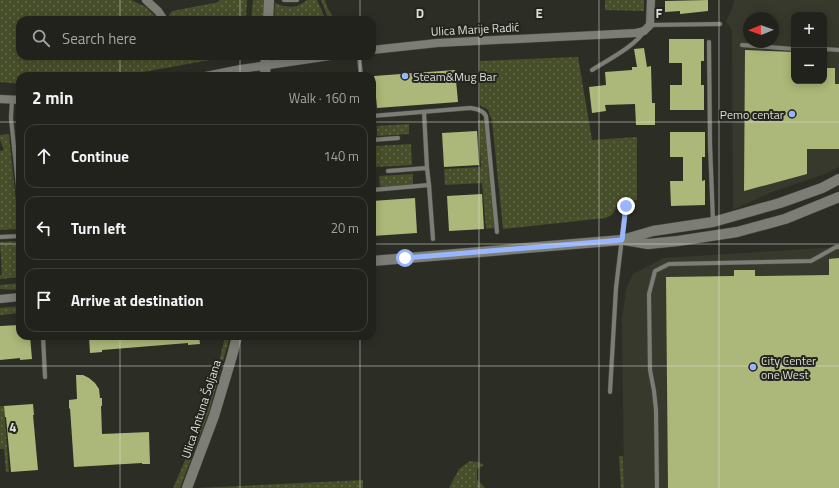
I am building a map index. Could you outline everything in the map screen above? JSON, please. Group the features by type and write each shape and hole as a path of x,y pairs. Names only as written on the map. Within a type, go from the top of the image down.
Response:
{"street":[{"path":"146,0 161,16"},
{"path":"268,16 269,0"},
{"path":"647,28 651,0"},
{"name":"Ulica Marije Radić","path":"376,50 437,43 636,33 647,28"},
{"path":"230,72 304,60"},
{"path":"0,99 16,100"},
{"path":"376,261 622,240 653,231 714,222 780,203 822,188 839,180"},
{"path":"622,240 648,244 738,232 785,219 839,197"},
{"path":"0,299 16,297"},
{"name":"Ulica Antuna Šoljana","path":"187,488 214,416 236,340"}],"lane":[{"path":"284,0 297,0"},
{"path":"592,70 635,42 647,28 720,24"},
{"path":"710,42 710,144 714,222"},
{"path":"742,45 791,49"},
{"path":"827,49 839,50"},
{"path":"359,60 361,72"},
{"path":"16,100 11,118 16,166"},
{"path":"376,116 472,108 484,113 486,116 497,232"},
{"path":"424,112 433,239"},
{"path":"376,140 398,138"},
{"path":"388,171 427,168"},
{"path":"376,190 429,185"},
{"path":"610,392 616,288 626,204"},
{"path":"0,238 16,236"},
{"path":"657,488 656,410 650,370 649,294 655,271 669,264 811,261 836,247 839,247"},
{"path":"43,340 45,377"}],"shaded area":[{"name":"Pemo centar","path":"734,0 839,0 839,167 825,174 772,192 733,210 732,30 726,21 732,9"},
{"name":"City Center one West","path":"839,247 839,488 624,488 622,320 626,289 633,274 664,258"}],"green space":[{"path":"0,0 131,0 146,7 155,16 16,16 16,60 210,60 143,72 16,72 16,84 0,82"},
{"path":"219,0 247,0 246,16 169,16 172,11 219,2"},
{"path":"253,0 264,0 263,16 251,16"},
{"path":"307,0 317,0 324,16 274,16 275,3 291,7"},
{"path":"321,0 325,0 333,16 327,16"},
{"path":"605,0 644,0 644,11 605,10"},
{"path":"578,57 592,140 637,137 637,200 617,204 613,213 605,218 503,229 492,120 488,110 480,105 480,61"},
{"path":"478,120 488,120 494,228 486,229 482,183 445,185 444,169 481,167"},
{"path":"409,124 409,134 377,136 377,126"},
{"path":"9,134 16,200 16,229 0,230 0,151 4,150 0,140 0,135"},
{"path":"411,144 412,165 376,167 376,146"},
{"path":"413,174 413,185 380,187 379,176"},
{"path":"16,241 16,277 0,279 0,275 2,275 0,242"},
{"path":"16,283 16,290 0,289 0,285"},
{"path":"16,306 16,313 0,315 0,308"},
{"path":"224,340 229,340 209,412 180,488 173,488 203,414 221,356"},
{"path":"0,406 4,406 9,472 6,472 4,449 0,449"},
{"path":"619,456 623,456 624,488 621,488"},
{"path":"470,461 478,462 484,465 477,469 477,479 485,488 449,488 459,469"},
{"path":"363,480 363,488 197,488"}],"building":[{"path":"708,0 708,11 680,14 680,11 665,12 665,1"},
{"path":"669,39 704,39 704,61 701,61 701,85 704,85 704,110 670,110 670,85 682,85 682,63 669,63"},
{"path":"644,48 647,67 651,66 652,103 655,103 655,125 636,125 635,104 605,105 606,111 592,113 589,87 606,85 605,72 632,70 632,67 637,67 634,49"},
{"name":"Pemo centar","path":"745,50 791,52 791,84 827,84 827,68 835,68 835,84 839,84 839,149 807,149 807,174 744,191"},
{"path":"455,70 458,102 377,108 376,76"},
{"path":"477,131 479,165 444,167 442,133"},
{"path":"670,132 705,132 705,157 702,157 702,181 705,180 705,205 671,206 670,181 683,181 683,157 670,157"},
{"path":"482,194 484,229 449,231 447,196"},
{"path":"415,198 417,233 376,236 376,201"},
{"name":"City Center one West","path":"839,258 839,488 668,488 666,277 734,276 734,270 755,270 755,276 829,275 829,259"},
{"path":"16,325 16,340 30,340 32,359 20,360 20,358 0,360 0,326"},
{"path":"89,340 200,340 200,344 188,345 188,343 102,350 102,352 90,353"},
{"path":"76,375 83,375 89,378 99,389 100,398 102,398 102,434 149,432 150,464 142,463 74,467 69,400 77,399"},
{"path":"33,404 38,470 11,472 4,406"}],"place":[{"name":"Steam&Mug Bar","path":"405,76"},
{"name":"Pemo centar","path":"792,114"},
{"name":"City Center one West","path":"753,367"}],"route":[{"path":"405,258 622,240 626,206"}]}
